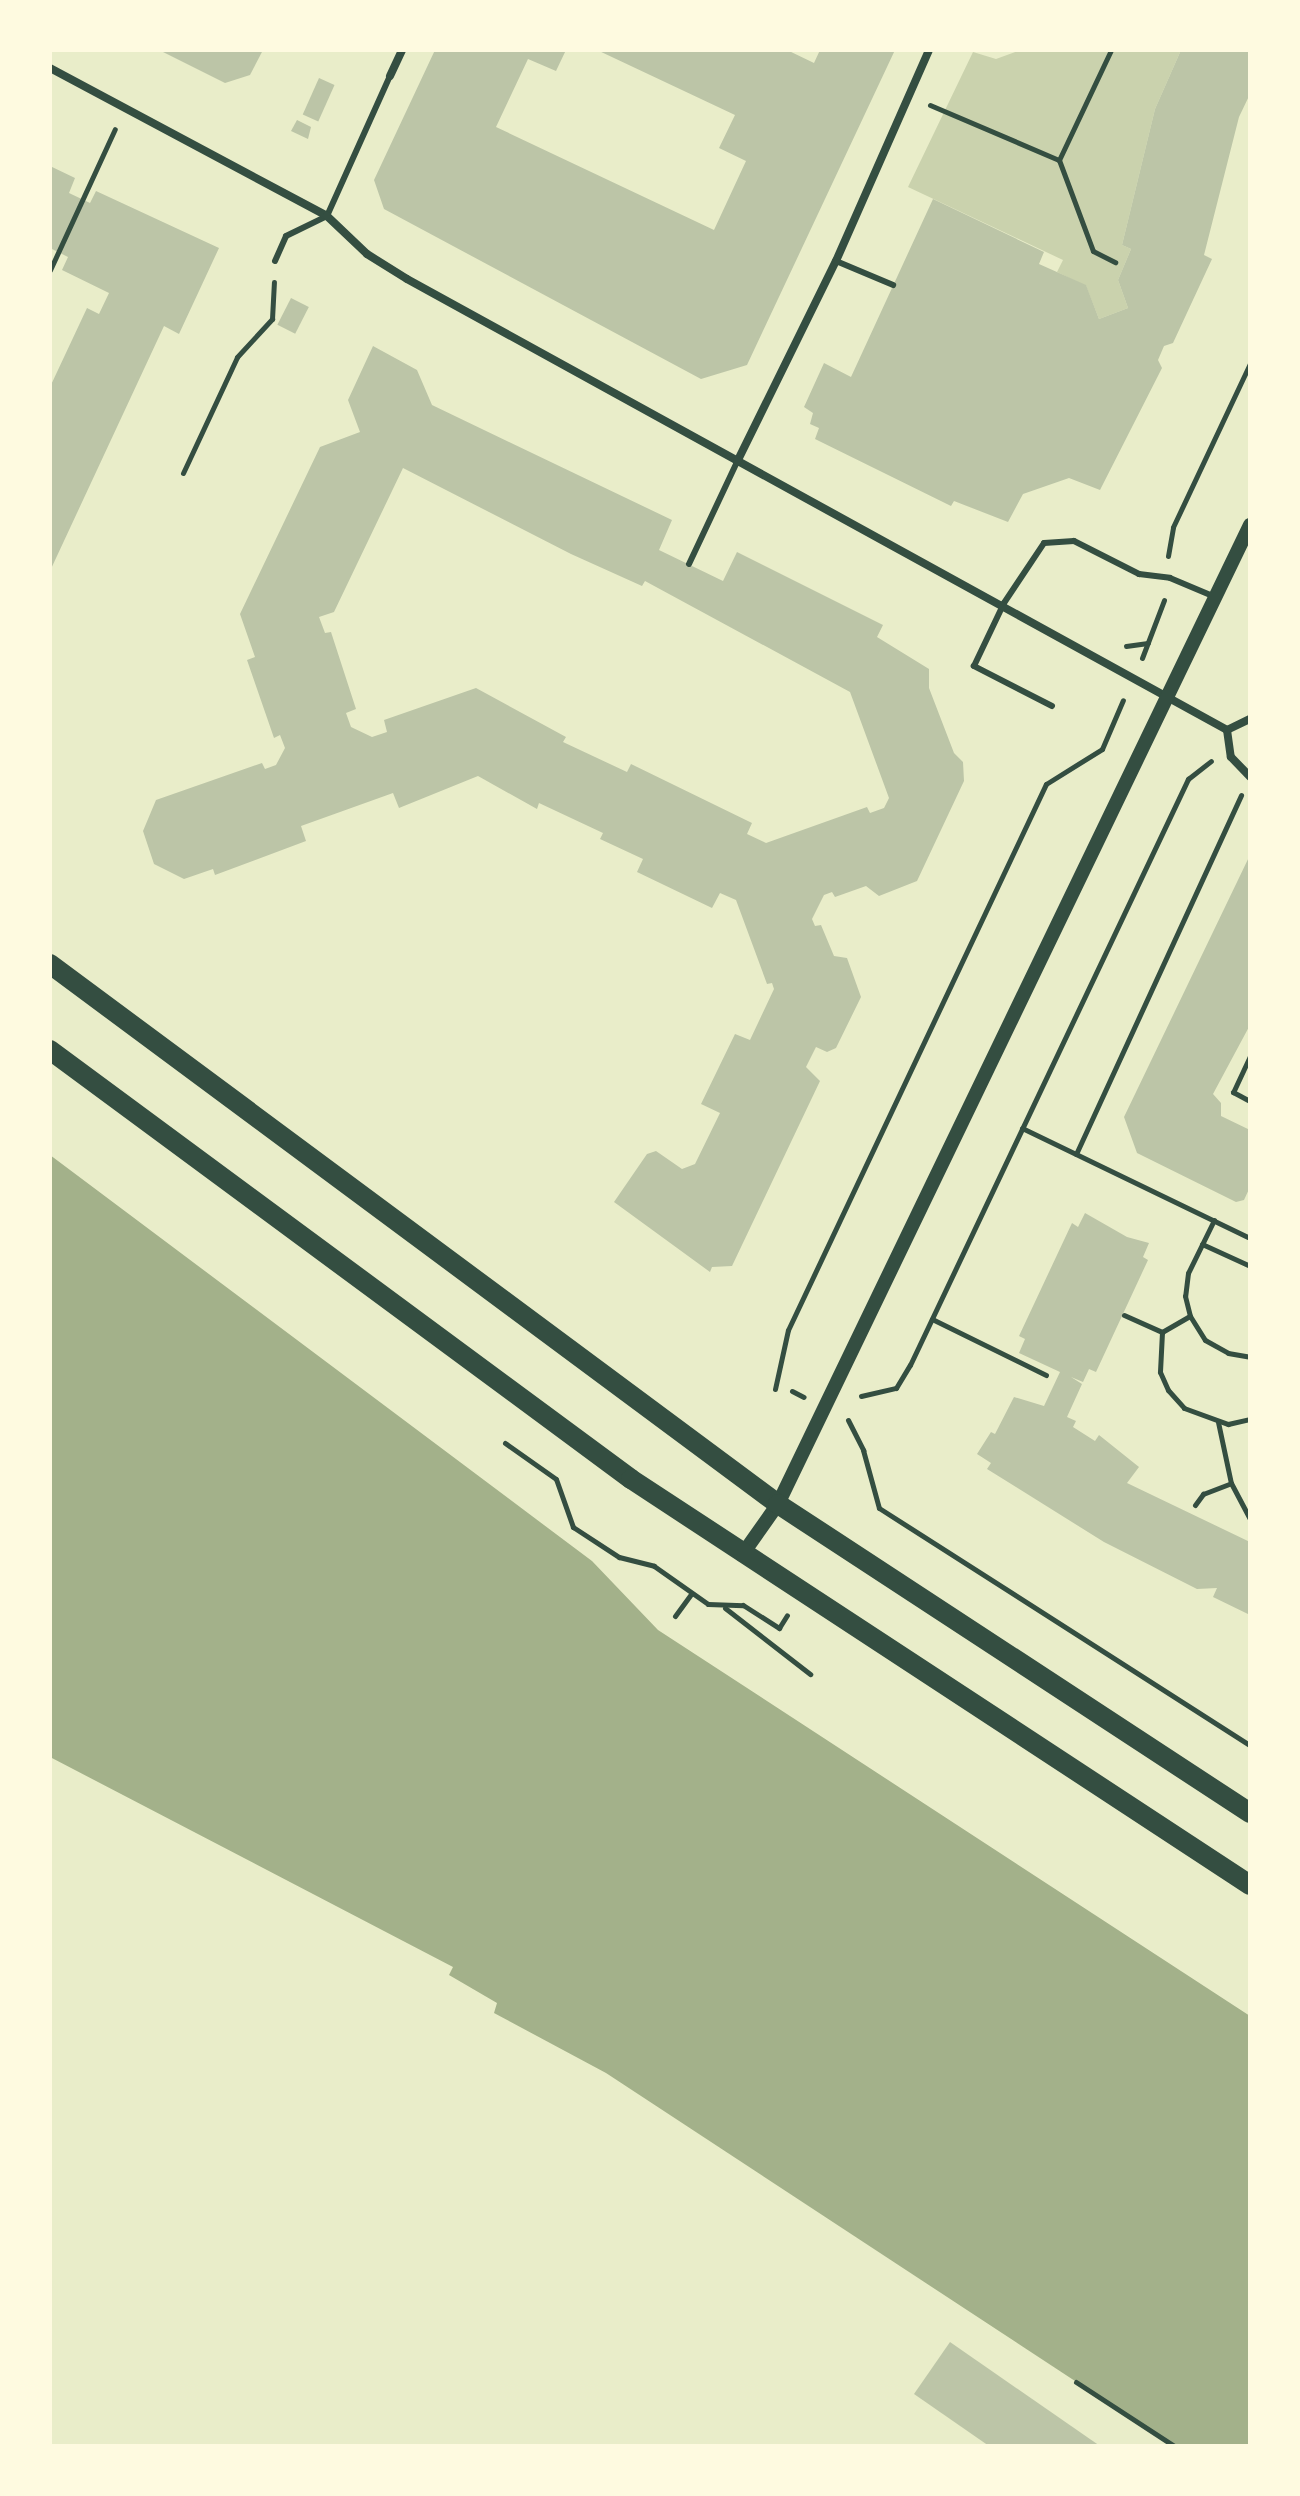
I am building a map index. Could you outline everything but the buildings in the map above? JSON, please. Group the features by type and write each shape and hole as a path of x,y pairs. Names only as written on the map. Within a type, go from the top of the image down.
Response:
{"main road":[{"path":"50,964 778,1504 1250,1813"},
{"path":"50,1050 563,1430 742,1555 1250,1885"}],"street":[{"path":"390,76 402,50"},
{"path":"737,462 836,261 929,50"},
{"path":"50,68 327,216 367,254 407,279 737,462 1004,603 1165,698 1227,730"},
{"path":"742,1555 778,1504 1250,525"},
{"path":"1227,730 1250,719"},
{"path":"1227,730 1231,757 1248,777"}],"lane":[{"path":"275,261 286,236 327,216 390,76"},
{"path":"836,261 893,285"},
{"path":"689,564 737,462"},
{"path":"1052,706 974,666 1004,603 1044,543 1074,541 1139,574 1170,578 1216,598"}],"path":[{"path":"1059,160 1111,50"},
{"path":"50,270 126,107"},
{"path":"946,109 1059,160 1093,251 1115,262"},
{"path":"183,473 237,357 272,319 275,261"},
{"path":"1138,666 1170,578 1167,546 1173,527 1250,363"},
{"path":"775,1389 788,1330 1046,784 1102,749 1117,716"},
{"path":"1214,758 1188,779 932,1319 896,1388 863,1392 847,1419 863,1450 879,1508 1250,1745"},
{"path":"1076,1154 1235,814 1248,777"},
{"path":"1250,1056 1233,1092 1250,1101"},
{"path":"1022,1128 1250,1238"},
{"path":"1214,1220 1188,1273 1185,1296 1190,1316 1205,1340 1228,1353 1250,1357"},
{"path":"1202,1244 1250,1266"},
{"path":"1124,1315 1162,1332"},
{"path":"1162,1332 1190,1316"},
{"path":"932,1319 1046,1375"},
{"path":"1162,1332 1160,1372 1168,1390 1184,1408 1218,1422 1250,1419"},
{"path":"1218,1422 1231,1483 1250,1519"},
{"path":"505,1443 556,1479 573,1527 619,1557 654,1566 691,1594 725,1607 810,1674"},
{"path":"1195,1505 1203,1494 1231,1483"},
{"path":"675,1616 691,1594"},
{"path":"725,1607 743,1605 779,1628 790,1610"},
{"path":"1076,2382 1174,2446"}],"shaded area":[{"path":"1021,50 1181,50 1155,109 1122,245 1131,249 1118,280 1128,308 1099,319 1086,286 1057,272 1063,260 908,187 973,52 996,59"},
{"path":"50,1155 592,1561 658,1630 1250,2016 1250,2446 1174,2446 606,2073 494,2013 497,2003 449,1975 453,1967 50,1757"}]}
